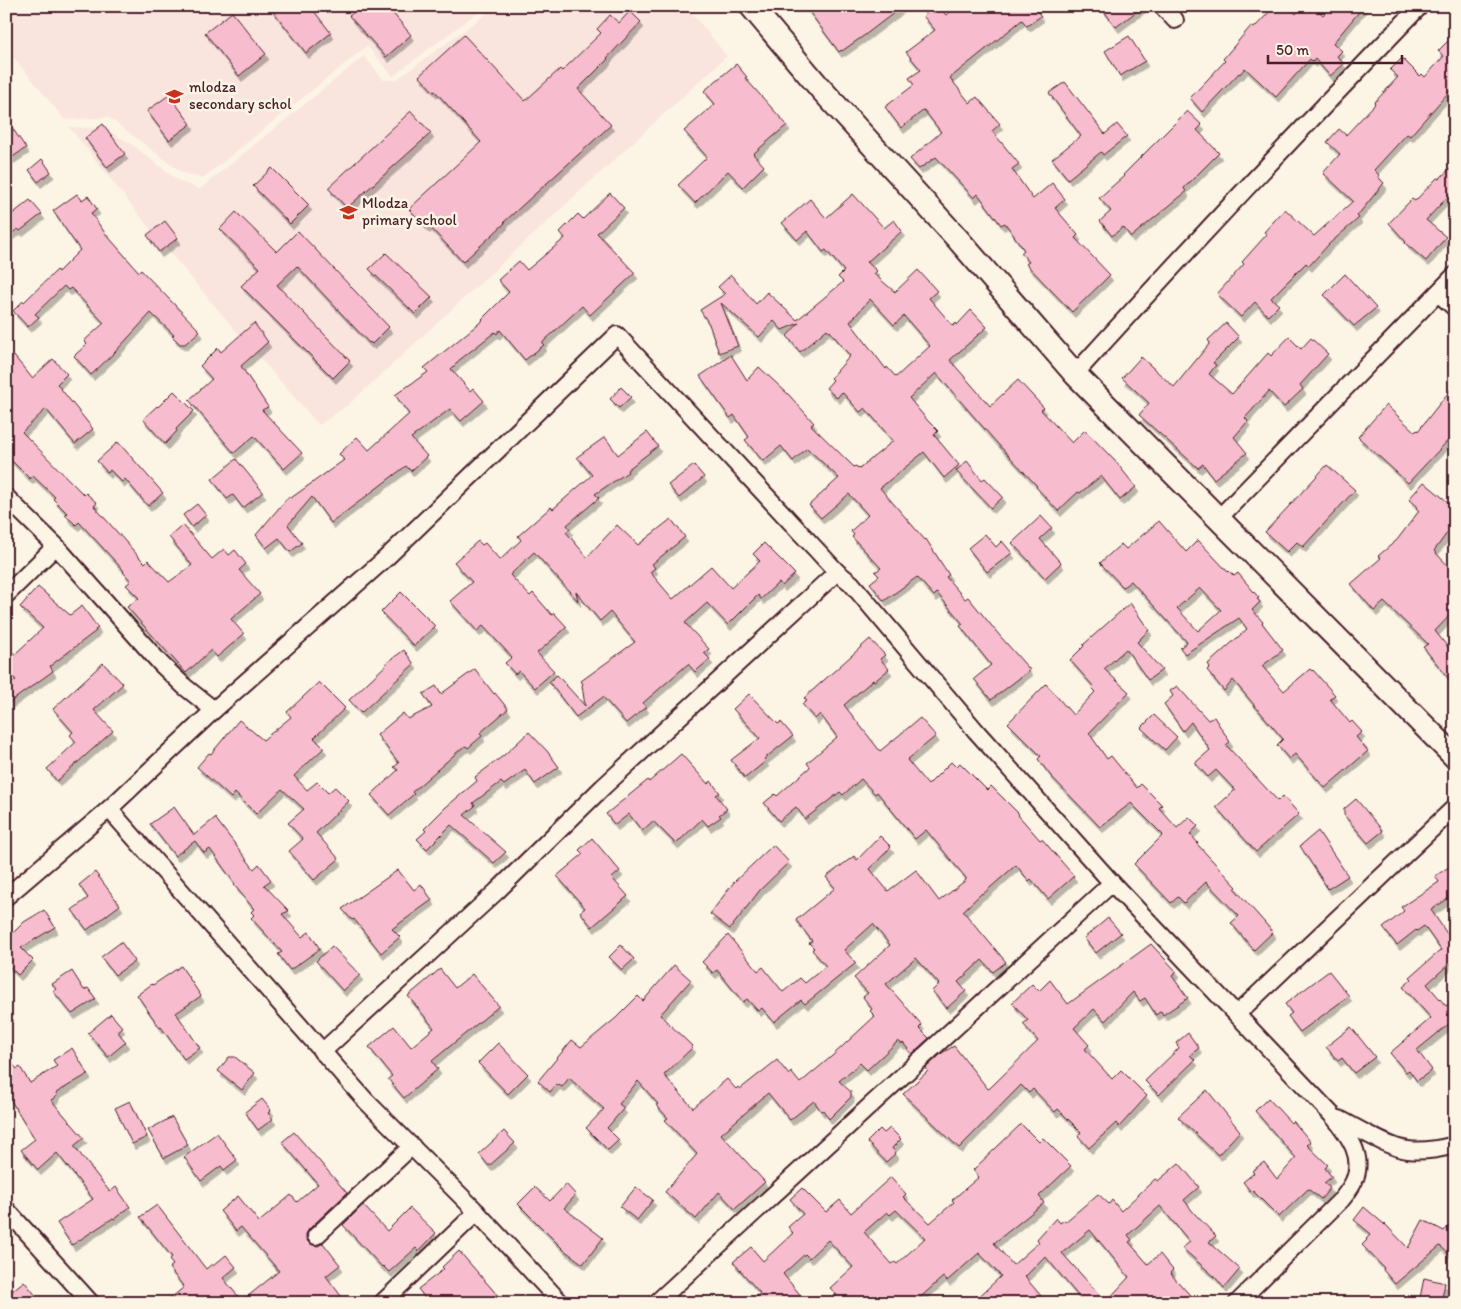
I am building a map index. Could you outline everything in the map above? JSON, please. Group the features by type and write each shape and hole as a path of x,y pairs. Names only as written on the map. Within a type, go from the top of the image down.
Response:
{"street":[{"path":"751,6 820,88 956,237 1075,374 1455,757"},
{"path":"1162,6 1175,20"},
{"path":"1075,374 1307,122 1420,6"},
{"path":"1219,518 1455,276"},
{"path":"1438,293 1455,308"},
{"path":"6,898 109,809 214,710 386,558 617,335 837,572 851,583 976,731 1112,883 1348,1134 1356,1150 1358,1167 1353,1182 1342,1199 1237,1303"},
{"path":"6,497 56,546 161,664 185,687 214,710"},
{"path":"6,594 56,546"},
{"path":"322,1052 497,891 603,787 837,572"},
{"path":"1237,1014 1455,807"},
{"path":"109,809 366,1101 477,1212 560,1303"},
{"path":"656,1303 1112,883"},
{"path":"1333,1116 1384,1142 1407,1150 1438,1150 1455,1145"},
{"path":"316,1236 412,1146"},
{"path":"6,1209 91,1303"},
{"path":"382,1303 477,1212"}],"shaded area":[{"name":"mlodza secondary schol","path":"6,6 486,6 393,76 367,46 203,178 183,173 108,117 65,120 6,48"},
{"name":"Mlodza primary school","path":"497,6 686,6 727,56 348,405 319,425 156,236 69,127 106,129 134,146 180,182 200,189 364,56 384,80 396,80"}],"building":[{"path":"269,6 310,6 331,33 306,53"},
{"path":"361,6 387,6 411,35 386,57 349,16"},
{"path":"805,6 903,6 839,52"},
{"path":"935,6 938,6 946,15 956,6 1038,6 1035,9 1041,16 1027,26 1022,20 950,78 970,103 977,97 1000,124 992,131 1019,164 1012,169 1033,199 1052,183 1065,199 1055,208 1078,235 1075,238 1110,275 1072,312 1026,264 1029,262 1021,253 1024,250 1005,223 1001,225 978,194 974,198 936,157 919,169 910,159 941,132 924,110 901,128 885,107 914,85 909,78 921,70 906,52 935,30 923,16"},
{"path":"1100,6 1144,6 1116,27"},
{"path":"1275,6 1288,6 1296,14 1302,6 1313,6 1323,15 1331,6 1364,6 1333,43 1342,51 1337,56 1344,64 1330,76 1315,59 1313,62 1310,59 1276,97 1245,68 1202,112 1190,98 1225,61 1223,59 1251,26 1254,28"},
{"path":"630,11 641,22 578,89 611,125 504,222 463,262 429,226 427,228 409,209 481,142 419,76 464,35 525,101 560,69 562,71 601,33 597,29 610,15 619,23"},
{"path":"232,12 266,54 239,76 205,33"},
{"path":"1455,34 1455,85 1410,136 1407,134 1374,170 1384,183 1357,216 1359,218 1329,244 1309,266 1306,263 1271,298 1279,305 1268,316 1255,302 1241,317 1217,294 1244,264 1242,262 1267,234 1264,232 1285,209 1314,236 1353,201 1323,173 1340,154 1327,142 1339,129 1346,135 1375,104 1398,77 1390,70 1402,58 1420,76 1422,74 1425,77 1444,56 1438,51"},
{"path":"1129,36 1145,61 1120,76 1105,51"},
{"path":"736,64 747,77 745,78 787,125 753,154 764,166 743,187 728,171 695,203 678,185 707,157 684,131 715,104 704,91"},
{"path":"1065,82 1105,134 1117,124 1127,136 1103,155 1101,152 1068,179 1052,159 1081,136 1049,93"},
{"path":"169,95 191,124 169,140 147,111"},
{"path":"411,111 431,133 347,208 328,188"},
{"path":"1187,111 1202,125 1197,130 1219,153 1184,188 1186,192 1131,237 1123,227 1112,236 1100,221 1111,211 1099,198 1124,176"},
{"path":"6,119 26,148 11,158 6,151"},
{"path":"103,124 125,154 107,167 85,138"},
{"path":"42,159 51,172 38,182 29,170"},
{"path":"1455,164 1455,189 1426,220 1446,237 1426,261 1405,243 1389,223 1412,199 1415,201 1437,178 1439,179"},
{"path":"272,168 309,205 290,224 253,186"},
{"path":"610,193 624,208 597,233 635,273 590,315 582,306 542,343 544,345 525,360 500,330 497,334 495,332 451,369 470,391 473,388 484,401 461,421 450,409 411,438 427,456 411,471 406,466 331,523 312,497 288,525 302,543 290,552 279,538 266,548 256,535 289,496 291,498 344,460 339,454 357,437 369,450 409,414 395,395 428,372 424,368 483,320 509,292 498,280 519,261 527,270 565,238 560,232 578,214 583,219"},
{"path":"77,194 82,200 88,196 97,209 91,213 105,233 139,272 141,270 200,331 185,344 180,344 172,336 174,335 151,313 91,375 74,356 87,344 84,341 104,323 71,288 68,290 64,286 35,314 39,317 28,327 13,311 80,250 53,211"},
{"path":"853,194 884,228 894,220 902,231 867,262 877,271 874,274 895,292 918,270 937,291 929,298 953,326 956,323 957,325 971,310 987,327 950,360 990,406 1018,380 1044,408 1041,410 1072,443 1085,430 1115,461 1136,487 1120,500 1101,476 1080,493 1078,492 1058,511 936,373 909,398 938,431 934,435 959,465 944,478 924,452 880,488 926,539 949,575 946,577 965,599 968,597 1030,670 991,700 974,679 991,665 960,626 963,624 937,593 934,596 917,577 884,601 870,583 879,576 875,572 881,568 852,537 854,535 851,531 868,515 849,494 821,518 809,505 839,478 807,448 793,461 781,446 763,461 745,440 749,437 734,415 730,418 700,376 731,355 747,380 759,367 789,395 814,423 811,425 854,467 856,466 859,469 893,441 865,408 860,412 842,392 837,398 826,388 833,380 831,378 850,356 830,331 827,329 800,352 787,336 799,323 782,330 774,321 759,337 721,303 738,346 719,353 709,324 700,310 725,294 718,287 731,275 756,304 767,292 797,320 843,282 838,277 844,271 826,250 823,252 807,231 797,240 782,223 810,199 826,218","holes":["870,299 894,325 904,316 930,346 896,377 887,367 886,369 850,322"]},
{"path":"30,200 42,214 20,231 18,229 6,237 6,219"},
{"path":"236,212 277,252 298,231 389,327 372,344 369,343 297,266 277,285 350,361 333,378 241,286 260,268 220,229"},
{"path":"165,221 178,238 159,252 147,235"},
{"path":"386,253 432,297 415,314 369,269"},
{"path":"1345,274 1376,308 1354,326 1324,295"},
{"path":"254,323 268,342 241,366 268,407 262,410 302,453 284,469 254,436 234,453 189,400 212,379 200,366 218,348 221,352"},
{"path":"1226,323 1239,337 1213,363 1216,365 1209,374 1232,394 1268,353 1271,356 1289,337 1301,349 1311,338 1328,354 1300,385 1303,389 1284,407 1269,391 1245,418 1248,421 1234,437 1247,453 1214,479 1203,464 1198,468 1139,415 1149,403 1122,378 1141,357 1174,387 1210,343 1208,340"},
{"path":"14,356 32,378 53,359 67,374 57,384 93,429 75,444 46,409 22,432 84,495 86,493 97,503 94,506 145,563 148,560 169,582 192,565 169,537 183,525 212,559 224,549 229,555 235,550 246,564 239,570 260,594 231,619 244,634 217,657 211,650 186,673 127,607 139,598 126,585 131,581 124,571 79,522 76,525 65,515 67,513 53,499 55,497 33,476 30,479 6,455 6,363"},
{"path":"1455,384 1455,433 1408,483 1358,437 1386,405 1415,432 1418,431"},
{"path":"621,387 631,397 619,408 610,399"},
{"path":"174,391 194,411 176,429 177,431 165,444 143,419"},
{"path":"647,432 658,446 627,470 628,472 595,494 599,498 567,525 570,529 566,532 587,557 617,525 638,545 671,519 685,537 652,564 655,568 650,572 673,599 711,566 731,588 760,561 753,554 764,543 795,574 782,586 779,582 761,599 758,595 728,625 707,603 685,623 709,649 704,653 710,659 695,672 688,664 643,703 646,707 626,723 603,697 576,717 549,682 557,675 585,706 583,684 581,681 635,642 610,612 600,621 576,592 578,601 534,552 510,575 530,596 533,593 552,615 554,613 567,627 537,653 554,671 535,688 519,671 515,674 505,663 512,657 483,626 477,631 450,601 472,582 454,562 478,541 482,545 485,543 500,560 521,540 518,536 592,475 577,457 605,437 618,455"},
{"path":"118,442 163,493 148,506 125,479 122,482 110,470 108,473 97,461"},
{"path":"236,459 263,492 243,508 233,495 227,499 212,479"},
{"path":"967,461 982,480 985,478 1003,497 991,508 956,471"},
{"path":"694,465 704,477 679,498 668,485"},
{"path":"1327,465 1355,490 1303,547 1297,542 1287,552 1265,532"},
{"path":"1424,482 1455,508 1455,522 1434,551 1455,573 1455,610 1435,631 1455,656 1455,686 1423,647 1428,644 1384,602 1374,611 1351,584 1381,558 1378,556 1397,540 1419,511 1416,508 1417,506 1409,499"},
{"path":"197,504 206,515 192,527 183,515"},
{"path":"1041,516 1052,528 1040,539 1061,563 1045,578 1012,543"},
{"path":"1159,521 1186,552 1198,540 1228,572 1234,576 1238,573 1259,598 1257,599 1260,602 1252,610 1283,650 1262,666 1284,691 1310,669 1313,670 1335,695 1330,699 1350,723 1352,721 1362,732 1356,737 1368,751 1325,788 1295,754 1289,759 1277,745 1283,739 1233,680 1224,691 1207,670 1210,667 1208,664 1247,629 1239,618 1185,654 1180,648 1187,642 1131,581 1123,587 1100,563 1121,544 1126,549","holes":["1200,588 1221,610 1198,631 1177,608"]},
{"path":"985,534 996,547 1002,541 1012,553 987,572 968,548"},
{"path":"38,587 70,615 82,606 98,628 50,666 53,671 6,705 6,689 16,680 6,670 6,646 15,654 43,628 20,607"},
{"path":"401,592 435,626 414,646 381,612"},
{"path":"1130,603 1149,630 1137,642 1162,670 1148,680 1126,649 1104,669 1129,692 1089,733 1107,759 1111,756 1137,788 1141,784 1162,805 1159,808 1177,828 1189,817 1198,826 1190,834 1197,844 1237,887 1235,889 1273,932 1254,950 1231,923 1239,916 1206,882 1184,903 1178,897 1171,903 1134,864 1163,835 1131,803 1100,827 1050,775 1038,759 1041,756 1008,723 1046,684 1073,715 1095,692 1091,688 1093,686 1070,660 1083,645"},
{"path":"870,639 885,655 880,659 889,669 844,705 880,751 920,718 936,736 907,760 928,785 951,762 956,767 960,763 987,790 991,786 1019,814 1040,840 1042,839 1074,876 1048,899 1016,865 982,893 963,911 1006,962 993,972 982,960 958,982 966,991 947,1008 932,991 939,984 916,958 886,984 922,1025 919,1028 929,1038 912,1054 903,1043 898,1041 867,1070 860,1063 839,1081 851,1092 851,1097 829,1119 814,1101 790,1120 768,1093 721,1134 765,1182 735,1209 719,1192 696,1219 665,1192 697,1154 665,1120 668,1118 638,1081 619,1104 624,1108 607,1128 619,1140 608,1150 586,1128 604,1109 569,1078 562,1087 557,1084 550,1092 538,1081 572,1040 581,1047 616,1018 638,996 643,1001 674,965 691,980 660,1015 693,1047 664,1075 693,1108 727,1079 736,1089 738,1087 740,1089 777,1060 789,1075 791,1072 800,1083 875,1016 870,1011 872,1009 863,997 868,993 854,978 890,945 873,924 844,950 856,963 805,1004 801,1000 774,1022 762,1008 758,1011 747,999 743,1002 717,970 713,973 702,962 728,935 758,971 763,967 783,992 800,978 805,983 826,966 812,950 814,948 809,943 812,941 796,920 835,888 826,877 854,856 857,860 880,836 891,847 870,869 888,891 916,870 939,901 966,880 926,830 915,839 877,792 875,794 861,779 843,795 840,792 805,819 796,807 779,821 764,803 775,794 777,796 810,767 807,763 837,737 820,714 815,719 802,704 807,701 804,698"},
{"path":"404,650 414,664 361,713 349,700 385,664"},
{"path":"103,663 123,684 94,710 113,731 57,781 47,769 76,742 70,735 73,732 53,709"},
{"path":"475,669 508,709 480,733 482,736 468,748 466,746 462,748 389,815 371,795 398,770 394,767 399,763 377,735 403,713 408,719 432,707 423,694 436,686 441,694"},
{"path":"319,682 345,708 314,738 324,748 294,776 307,790 317,782 328,793 335,787 349,801 316,833 339,859 314,880 289,851 303,839 288,823 304,809 282,789 256,814 235,793 231,798 197,767 209,753 211,754 239,720 263,740 291,717 287,712"},
{"path":"1177,686 1208,720 1214,717 1230,742 1226,745 1278,801 1283,796 1299,814 1256,852 1216,807 1235,790 1216,770 1208,777 1195,763 1210,750 1191,722 1183,731 1164,704 1173,696 1170,691"},
{"path":"749,694 778,724 781,722 793,736 764,759 766,761 745,778 731,760 760,738 733,709"},
{"path":"1154,715 1177,737 1165,750 1141,728"},
{"path":"529,732 559,767 535,784 525,770 504,785 501,782 473,803 475,806 464,815 506,852 494,863 451,825 427,849 417,839 426,831 424,829 446,807 477,781 475,777 503,756"},
{"path":"681,754 708,784 711,781 720,793 716,795 727,809 719,815 721,817 708,826 702,819 676,844 653,821 642,831 629,814 615,825 606,814 648,780 649,782"},
{"path":"1356,799 1383,831 1368,843 1344,815 1344,809"},
{"path":"174,807 194,835 215,818 254,869 259,864 271,880 264,885 289,911 282,914 302,937 309,932 320,949 290,970 278,954 282,952 251,918 254,915 251,912 254,909 234,885 210,849 204,853 195,841 175,856 150,824"},
{"path":"1318,831 1348,876 1328,889 1300,846"},
{"path":"592,838 620,871 612,878 628,896 592,927 580,912 585,908 557,876 583,854 579,850"},
{"path":"773,845 789,862 760,890 730,929 710,914 734,882"},
{"path":"1455,863 1455,894 1431,910 1452,941 1455,939 1455,970 1450,963 1427,984 1446,1006 1455,1000 1455,1019 1417,1050 1432,1070 1417,1081 1409,1070 1406,1072 1390,1053 1431,1018 1403,987 1412,979 1410,977 1441,950 1424,926 1397,945 1383,928 1404,911 1401,907 1439,882 1435,876"},
{"path":"398,870 414,890 421,884 432,900 392,929 400,937 381,953 354,919 352,920 342,909"},
{"path":"95,872 120,905 87,930 72,910 88,898 79,885"},
{"path":"44,910 55,927 21,948 33,960 18,975 6,963 6,934 9,937 24,922"},
{"path":"1108,918 1121,933 1096,953 1084,938"},
{"path":"121,942 135,961 115,975 101,957"},
{"path":"1151,944 1177,972 1172,976 1188,998 1163,1015 1161,1011 1156,1015 1145,998 1140,1001 1133,992 1105,1021 1094,1009 1074,1028 1089,1045 1085,1049 1112,1079 1121,1070 1147,1096 1119,1127 1116,1123 1089,1148 1078,1136 1081,1132 1058,1109 1055,1112 1033,1089 1029,1093 1021,1085 959,1148 903,1094 928,1071 926,1068 942,1053 954,1046 988,1089 990,1088 1038,1041 1023,1024 1028,1020 1012,1003 1032,984 1039,991 1050,980 1068,1004"},
{"path":"621,945 634,959 622,970 609,957"},
{"path":"332,946 360,975 343,991 316,961"},
{"path":"181,966 201,996 176,1013 200,1048 184,1059 137,995"},
{"path":"440,969 455,988 472,974 499,1006 432,1061 438,1069 404,1098 388,1079 392,1076 369,1047 394,1026 411,1047 434,1028 408,996"},
{"path":"72,971 84,990 88,988 96,999 72,1014 53,991 56,989 52,984"},
{"path":"1329,971 1349,996 1300,1032 1288,1016 1292,1013 1285,1004"},
{"path":"111,1014 122,1027 117,1031 126,1042 108,1057 88,1033"},
{"path":"1351,1027 1375,1057 1354,1073 1342,1058 1338,1061 1326,1047"},
{"path":"1188,1033 1199,1048 1190,1055 1195,1060 1159,1095 1145,1081 1179,1048 1176,1043"},
{"path":"498,1043 528,1074 508,1094 478,1063"},
{"path":"72,1048 88,1074 56,1093 57,1096 51,1100 84,1138 74,1146 110,1192 116,1187 130,1207 72,1245 57,1223 93,1199 57,1153 38,1170 21,1150 35,1139 6,1093 6,1057 17,1069 20,1067 30,1083 57,1066 53,1060"},
{"path":"229,1057 235,1057 255,1073 242,1090 218,1071"},
{"path":"1207,1090 1240,1131 1218,1155 1178,1117"},
{"path":"1268,1098 1291,1123 1293,1121 1311,1142 1307,1145 1328,1165 1325,1168 1332,1177 1324,1183 1330,1188 1321,1199 1308,1189 1279,1217 1253,1191 1251,1192 1243,1182 1254,1173 1252,1171 1264,1162 1277,1179 1296,1158 1255,1111"},
{"path":"262,1099 271,1110 268,1113 273,1119 258,1130 245,1112"},
{"path":"130,1101 147,1137 132,1144 115,1108"},
{"path":"172,1117 188,1145 164,1158 148,1130"},
{"path":"1021,1124 1039,1142 1043,1138 1071,1166 1039,1196 1044,1203 994,1243 1013,1265 1039,1242 1037,1239 1056,1218 1060,1223 1064,1220 1065,1222 1098,1194 1109,1204 1112,1200 1121,1211 1155,1179 1158,1181 1179,1163 1199,1187 1184,1200 1216,1236 1209,1242 1240,1269 1224,1288 1215,1277 1182,1248 1190,1242 1160,1206 1128,1235 1132,1240 1129,1242 1148,1264 1160,1254 1173,1270 1170,1273 1197,1303 1084,1303 1045,1256 1025,1277 1047,1303 972,1303 1001,1276 979,1253 947,1281 943,1277 914,1303 829,1303 837,1295 830,1288 853,1267 828,1240 809,1258 805,1254 783,1274 807,1303 751,1303 760,1293 733,1262 751,1247 763,1261 793,1233 788,1227 803,1214 790,1199 802,1188 826,1212 840,1200 851,1213 891,1177 906,1194 903,1197 930,1223 954,1202 952,1200 979,1177 973,1170","holes":["896,1210 925,1238 897,1264 895,1262 892,1264 864,1232 887,1212 890,1215","1090,1230 1129,1277 1106,1302 1062,1253"]},
{"path":"890,1128 901,1139 892,1148 896,1153 886,1162 867,1142 880,1129 884,1133"},
{"path":"504,1131 515,1143 489,1166 479,1154"},
{"path":"294,1132 347,1193 306,1234 306,1239 309,1243 318,1246 323,1243 340,1265 326,1276 341,1296 331,1303 165,1303 184,1287 169,1268 173,1265 169,1260 172,1257 140,1217 157,1205 206,1269 212,1264 213,1266 226,1255 236,1267 223,1278 242,1301 279,1271 241,1227 236,1231 220,1211 238,1196 259,1222 291,1195 297,1202 318,1184 282,1142"},
{"path":"217,1133 237,1160 224,1170 221,1166 201,1181 184,1157"},
{"path":"566,1184 576,1195 564,1208 603,1238 583,1264 564,1250 518,1204 535,1187 550,1201"},
{"path":"636,1187 653,1200 637,1220 620,1207"},
{"path":"363,1205 387,1231 410,1208 436,1233 419,1251 416,1248 389,1272 382,1267 343,1225"},
{"path":"1364,1207 1385,1224 1408,1248 1423,1220 1444,1231 1455,1220 1455,1259 1440,1246 1395,1284 1383,1270 1384,1268 1362,1245 1371,1234 1354,1220"},
{"path":"459,1251 499,1297 491,1303 429,1303 418,1289 444,1269 442,1267"},
{"path":"1424,1278 1445,1283 1441,1303 1419,1303"},
{"path":"24,1281 37,1297 30,1303 6,1303 6,1296"}],"place":[{"name":"mlodza secondary schol","path":"175,96"},
{"name":"Mlodza primary school","path":"348,212"}]}
